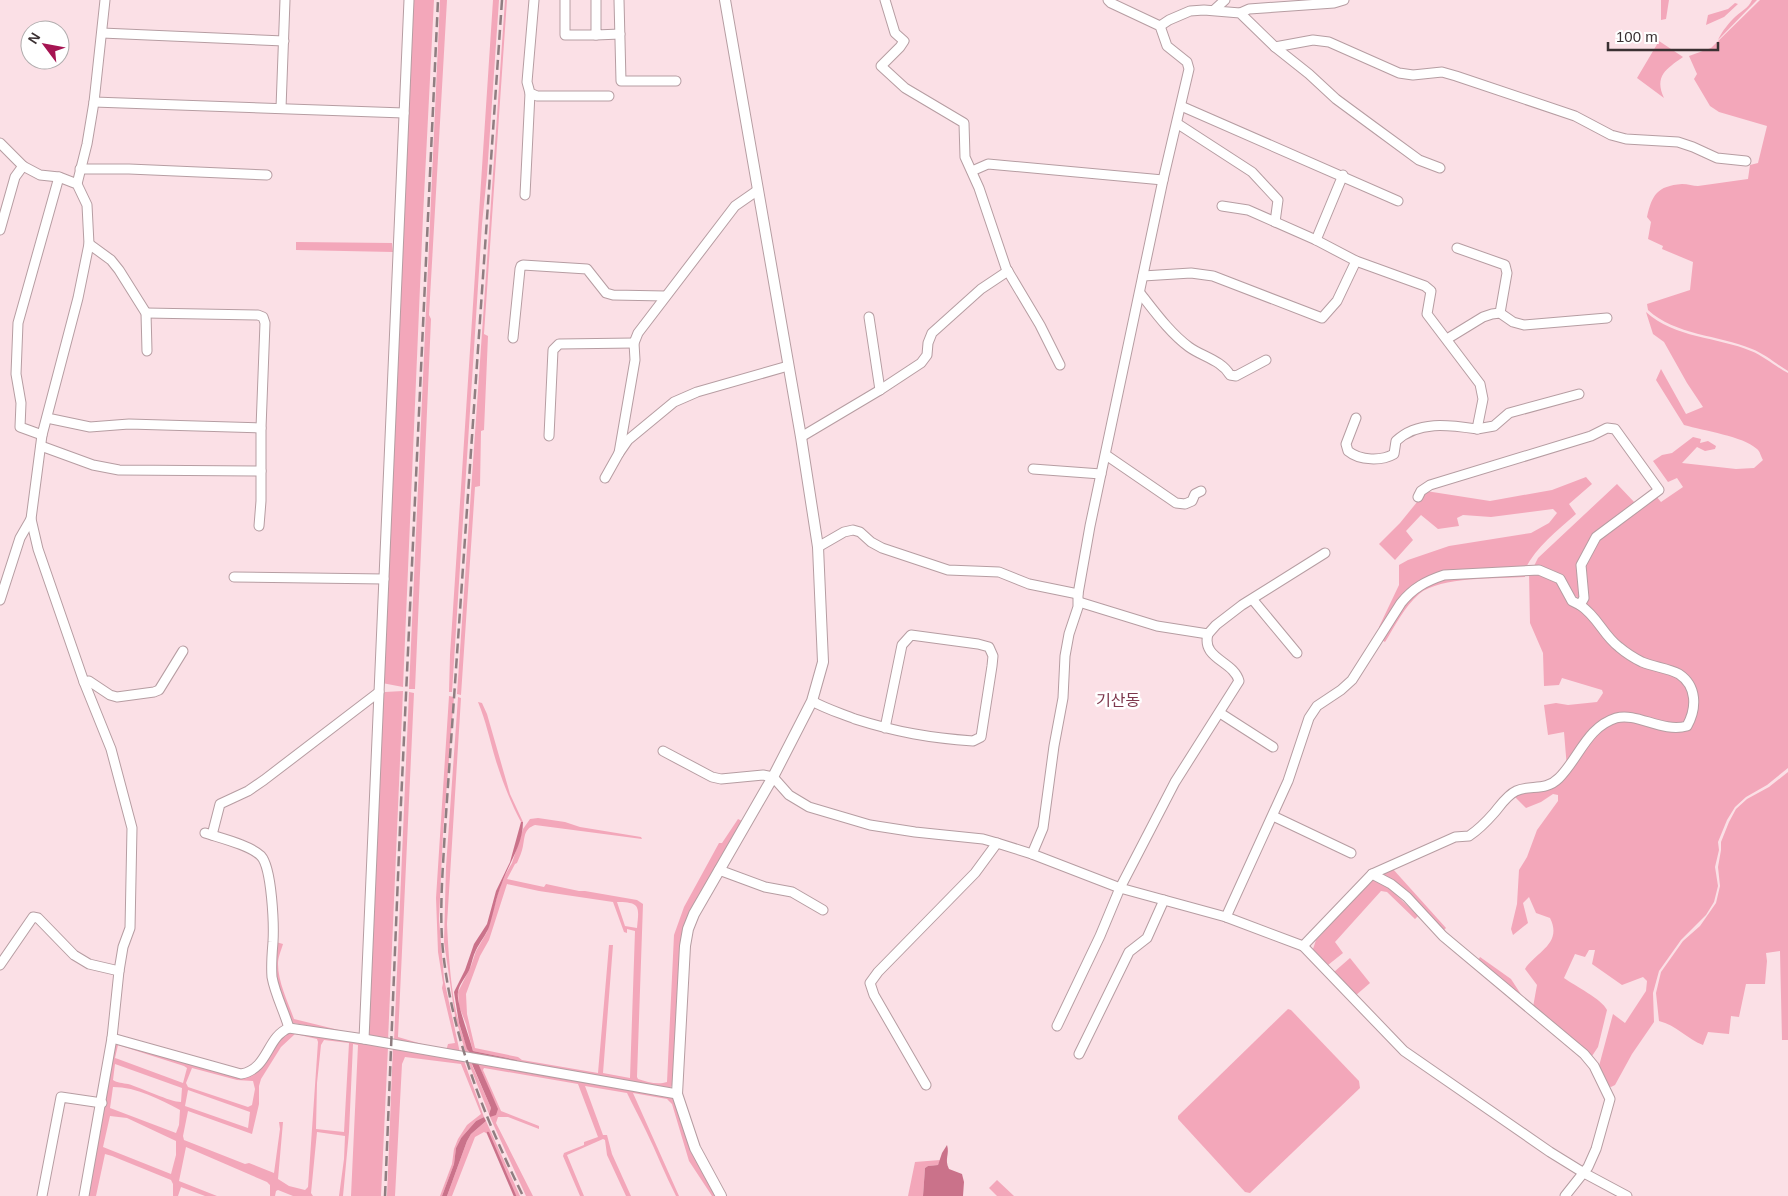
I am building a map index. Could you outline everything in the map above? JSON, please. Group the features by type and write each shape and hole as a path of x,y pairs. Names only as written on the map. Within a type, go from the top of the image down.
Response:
{"main road":[{"path":"721,1196 695,1148 678,1094 684,965 688,929 694,914 773,777 812,701 823,662 818,547 801,437 725,0"}],"street":[{"path":"84,1196 102,1103 123,947 130,928 132,828 111,749 84,682 38,550 31,519 42,435 78,298 89,244 87,205 77,184 87,144 94,102 105,0"},
{"path":"281,108 285,0"},
{"path":"364,1039 409,0"},
{"path":"525,195 530,93 527,82 534,0"},
{"path":"565,0 565,36 620,34"},
{"path":"596,0 596,35"},
{"path":"619,0 621,80 676,80"},
{"path":"885,0 895,33 904,41 900,48 882,66 904,88 964,123 965,157 972,171 1008,272 1040,325 1060,365"},
{"path":"1032,854 1043,828 1054,746 1063,698 1065,656 1101,474 1163,180 1178,124 1189,69 1186,62 1167,46 1160,26 1132,14 1108,0"},
{"path":"1214,10 1225,0"},
{"path":"1160,26 1190,11 1214,10 1240,13 1249,8 1334,3 1344,0"},
{"path":"1240,13 1275,47 1309,74 1336,99 1419,160 1440,168"},
{"path":"102,33 284,41"},
{"path":"1275,47 1313,40 1329,42 1399,73 1413,75 1442,72 1449,74 1575,116 1611,135 1678,142 1717,158 1746,161"},
{"path":"530,93 537,96 609,96"},
{"path":"94,102 404,113"},
{"path":"1181,106 1398,201"},
{"path":"1178,124 1252,172 1267,187 1278,200 1275,222"},
{"path":"0,143 23,166 40,175 59,177 77,184"},
{"path":"972,171 988,164 1163,180"},
{"path":"0,230 15,177 23,166"},
{"path":"80,169 129,169 267,175"},
{"path":"1316,240 1343,176"},
{"path":"42,435 20,427 21,403 16,374 18,323 59,177"},
{"path":"619,453 635,360 634,343 638,333 735,206 758,190"},
{"path":"1222,206 1248,210 1316,240 1356,261 1425,286 1431,291 1427,314 1430,320 1480,384 1483,399 1477,429"},
{"path":"89,244 111,260 146,313 147,351"},
{"path":"1458,248 1505,265 1508,273 1500,314"},
{"path":"1143,276 1191,273 1214,276 1322,318 1337,301 1356,261"},
{"path":"513,338 520,266 523,265 587,269 606,293 613,295 665,296"},
{"path":"801,437 921,363 927,355 928,343 932,333 981,289 1008,272"},
{"path":"1140,293 1161,320 1182,341 1199,354 1219,363 1230,375 1236,376 1266,360"},
{"path":"146,313 258,315 263,317 266,323 259,526"},
{"path":"1447,340 1483,317 1500,314 1512,322 1524,325 1607,318"},
{"path":"869,317 880,390"},
{"path":"549,436 553,350 559,344 634,343"},
{"path":"606,478 628,440 674,402 698,392 788,366"},
{"path":"1356,418 1346,444 1348,451 1359,456 1386,459 1394,454 1396,441 1401,436 1423,427 1447,425 1477,429 1494,426 1508,413 1579,394"},
{"path":"47,418 90,427 129,424 261,428"},
{"path":"1418,497 1421,491 1430,485 1591,436 1607,428 1615,429 1660,490 1596,537 1582,565 1584,598 1580,605"},
{"path":"41,446 93,464 120,470 261,471"},
{"path":"1106,456 1176,503 1185,504 1192,501 1195,494 1201,491"},
{"path":"1033,469 1101,474"},
{"path":"0,600 20,538 31,519"},
{"path":"818,547 844,532 853,530 860,532 882,548 948,570 999,572 1029,584 1078,598 1157,626 1208,634"},
{"path":"1057,1026 1100,936 1120,888 1175,782 1239,681 1237,674 1209,649 1206,641 1208,634 1216,625 1242,605 1253,600 1325,553"},
{"path":"1226,917 1288,781 1309,718 1318,706 1352,680 1396,610 1410,592 1429,580 1444,576 1539,570 1560,579 1572,601 1590,612 1613,643 1642,662 1680,675 1692,689 1695,703 1693,716 1687,726 1678,729 1669,728 1619,717 1607,721 1596,729 1570,765 1554,782 1544,787 1520,789 1513,792 1469,836 1455,837 1372,874 1303,946"},
{"path":"234,577 384,579"},
{"path":"1253,600 1296,653"},
{"path":"812,701 824,708 885,728 908,734 974,740 981,737 993,656 990,647 911,635 902,645 885,728"},
{"path":"84,682 89,681 110,696 117,697 154,692 159,690 183,651"},
{"path":"289,1028 272,978 273,916 267,867 260,855 252,849 208,834 220,804 248,791 264,780 379,692"},
{"path":"1220,713 1273,748"},
{"path":"663,751 712,777 721,779 763,775 773,777 789,795 809,807 870,825 983,839 1032,854 1120,888 1226,917 1303,946 1404,1051 1550,1152 1627,1196"},
{"path":"1273,816 1351,853"},
{"path":"926,1085 874,995 870,983 878,972 975,873 997,843"},
{"path":"719,870 765,887 792,892 823,910"},
{"path":"1372,874 1391,884 1443,936 1577,1048 1594,1066 1610,1099 1596,1149 1588,1167 1565,1196"},
{"path":"1079,1054 1129,952 1147,938 1164,900"},
{"path":"0,965 33,917 38,918 74,955 90,964 119,971"},
{"path":"112,1038 241,1074 248,1073 257,1068 274,1041 283,1030 289,1028 364,1039 678,1094"},
{"path":"42,1196 61,1097 102,1103"}],"shaded area":[{"path":"413,0 434,0 403,687 382,683"},
{"path":"440,0 447,0 429,315 431,319 415,689 409,689"},
{"path":"493,0 499,0 482,224 452,692 449,692 450,655"},
{"path":"505,0 507,0 484,334 488,336 484,430 481,431 480,486 475,487 461,695 457,694"},
{"path":"1661,0 1669,0 1666,19 1661,20"},
{"path":"1752,0 1757,0 1718,40 1728,25"},
{"path":"1760,0 1788,0 1788,371 1752,349 1671,325 1648,310 1647,304 1690,290 1693,262 1662,249 1663,246 1648,239 1651,222 1647,217 1651,203 1657,193 1674,185 1698,186 1748,179 1750,165 1758,163 1767,126 1719,112 1710,106 1694,79 1697,74 1689,56 1711,48"},
{"path":"1735,3 1738,4 1724,17 1706,25 1708,15 1728,9"},
{"path":"1659,41 1683,57 1671,65 1663,74 1660,84 1664,98 1637,78"},
{"path":"296,242 392,243 393,252 296,250"},
{"path":"1646,312 1657,321 1683,332 1751,351 1788,373 1788,768 1767,785 1746,797 1735,807 1727,820 1718,842 1719,850 1715,867 1718,886 1714,902 1706,915 1681,940 1659,971 1653,993 1654,1022 1632,1054 1615,1085 1611,1087 1606,1085 1599,1066 1613,1014 1625,1023 1646,991 1647,981 1643,977 1622,985 1592,964 1595,950 1589,950 1585,957 1575,954 1564,978 1594,997 1607,1010 1598,1047 1592,1056 1584,1052 1533,1007 1537,985 1525,969 1551,941 1553,927 1550,918 1536,913 1529,897 1523,903 1528,923 1513,935 1511,929 1517,904 1519,870 1527,857 1537,830 1558,801 1558,795 1553,794 1541,802 1526,808 1515,797 1524,793 1546,789 1555,784 1564,776 1592,737 1610,723 1621,719 1661,729 1681,731 1692,723 1698,701 1696,690 1682,676 1629,653 1616,644 1603,630 1602,633 1606,638 1631,659 1645,666 1664,671 1680,680 1689,691 1691,698 1689,714 1686,723 1675,726 1624,716 1613,716 1606,719 1593,730 1567,768 1564,732 1548,735 1544,705 1597,702 1603,693 1602,690 1562,678 1559,685 1544,686 1543,653 1530,623 1529,572 1551,576 1560,585 1570,601 1578,607 1584,604 1585,600 1585,568 1588,558 1592,548 1601,536 1656,496 1661,502 1683,487 1677,478 1668,482 1653,461 1662,455 1672,453 1693,437 1701,439 1700,443 1708,441 1716,446 1715,449 1705,451 1697,447 1682,463 1736,469 1754,468 1763,460 1758,450 1751,444 1723,434 1684,425 1656,380 1661,369 1686,414 1703,407 1664,342 1653,334"},
{"path":"1586,477 1592,484 1569,504 1576,514 1541,546 1525,569 1429,577 1381,629 1379,627 1399,585 1399,565 1449,546 1531,533 1549,523 1557,513 1553,509 1491,517 1463,515 1457,518 1459,526 1438,529 1421,515 1406,531 1413,540 1395,560 1379,544 1400,523 1426,491 1490,501 1552,490"},
{"path":"1617,484 1635,503 1587,546 1582,596 1578,598 1566,580 1558,573 1550,569 1534,566 1538,558"},
{"path":"1525,574 1525,577 1455,581 1429,588 1419,594 1409,605 1385,642 1380,639 1413,592 1447,578"},
{"path":"403,691 388,1041 370,1036 367,1033 383,694 385,692"},
{"path":"409,692 414,693 398,1037 443,1050 394,1042"},
{"path":"449,696 454,697 443,833 439,919 444,979 460,1053 446,1051 448,1044 455,1043 442,988 443,983 438,952 436,898"},
{"path":"458,697 461,698 447,924 456,1010 465,1042 472,1055 466,1054 455,1016 444,942 446,867"},
{"path":"478,702 482,703 487,714 510,794 523,822 521,822 517,815 504,785"},
{"path":"1788,772 1788,1040 1782,1040 1780,951 1766,953 1765,984 1746,984 1739,1017 1731,1016 1729,1034 1708,1032 1703,1045 1659,1021 1656,993 1661,972 1683,941 1700,926 1716,903 1720,886 1718,867 1721,842 1736,809 1747,799 1769,787"},
{"path":"538,818 565,822 580,827 641,837 642,839 535,825 527,831 520,857 507,879 544,887 546,884 637,900 643,904 637,1077 652,1083 667,1082 674,935 684,907 719,843 722,843 738,819 742,821 689,917 674,1083 669,1089 473,1056 475,1054 517,1062 517,1060 473,1051 459,1006 458,992 476,951 487,932 499,890 512,863 523,829 530,819","holes":["507,884 539,891 613,902 624,932 627,933 627,929 635,931 630,1078 603,1073 613,945 609,945 598,1073 522,1060 518,1057 475,1048 467,1014 466,994 480,956 489,940","617,902 631,903 637,907 637,928 625,926"]},
{"path":"521,822 523,822 521,838 500,888 489,927 476,950 470,968 458,992 461,1012 473,1051 517,1060 517,1062 472,1055 467,1049 459,1023 454,992 465,970 474,944 487,924 496,891 510,862"},
{"path":"1392,868 1446,928 1442,932 1383,874"},
{"path":"1372,880 1380,881 1387,886 1418,916 1415,919 1387,892 1381,891 1335,942 1343,953 1328,965 1313,949 1316,940"},
{"path":"276,942 283,944 278,959 278,971 294,1019 359,1035 293,1023 280,994 276,963"},
{"path":"1480,957 1511,979 1524,999 1477,962"},
{"path":"1350,958 1370,983 1355,996 1334,972"},
{"path":"1288,1009 1359,1081 1360,1088 1250,1193 1245,1192 1178,1119 1178,1116"},
{"path":"291,1031 388,1047 381,1196 351,1196 358,1045 353,1044 349,1132 343,1196 339,1196 345,1136 317,1132 311,1193 313,1196 293,1196 278,1190 275,1196 270,1196 270,1185 267,1182 186,1147 179,1181 217,1196 205,1196 181,1187 178,1196 173,1196 171,1180 105,1154 96,1196 87,1196 114,1041 231,1076 240,1077 249,1076 254,1073 276,1041","holes":["295,1034 317,1039 308,1187 305,1190 289,1186 278,1179 283,1122 279,1122 280,1129 274,1173 249,1163 245,1164 184,1140 183,1136 188,1111 252,1134 259,1104 261,1079 281,1047","324,1040 349,1043 344,1132 316,1129 317,1083 321,1045","118,1045 184,1066 187,1068 183,1083 115,1058","115,1064 182,1088 181,1102 113,1080","192,1068 237,1080 253,1081 255,1089 252,1105 248,1107 188,1087 186,1083","113,1087 139,1091 180,1110 179,1125 176,1133 110,1108","188,1090 250,1112 248,1128 185,1106","110,1116 127,1118 176,1141 176,1155 171,1174 103,1147"]},
{"path":"393,1046 463,1058 484,1117 476,1121 461,1138 456,1148 454,1164 442,1196 440,1196 452,1164 454,1149 458,1139 467,1125 481,1114 461,1064 405,1057 402,1064 395,1196 387,1196"},
{"path":"467,1059 472,1060 472,1065 491,1108 489,1114"},
{"path":"472,1060 478,1063 498,1109 496,1115 490,1117 491,1108"},
{"path":"478,1063 673,1097 719,1196 712,1196 689,1161 672,1104 667,1099 633,1093 679,1196 676,1196 627,1093 585,1086 603,1135 607,1135 612,1154 631,1196 626,1196 607,1155 605,1140 603,1139 567,1155 584,1196 580,1196 563,1156 564,1153 584,1145 584,1142 598,1137 578,1084 484,1068 483,1070 501,1111 539,1126 539,1129 508,1117 498,1117 496,1123 533,1196 526,1196 490,1117 493,1115 487,1085"},
{"path":"484,1117 486,1121 471,1134 467,1141 447,1196 442,1196 454,1164 456,1148 461,1138 476,1121"},
{"path":"486,1121 520,1196 516,1196 488,1134 484,1132 475,1137 452,1196 447,1196 467,1141 471,1134"},
{"path":"947,1145 949,1169 962,1174 964,1182 963,1196 923,1196 925,1168 938,1165"},
{"path":"940,1160 938,1165 925,1168 923,1196 908,1196 915,1162"},
{"path":"997,1180 1014,1196 997,1196 989,1188"}],"waterway":[{"path":"488,1133 515,1196"}],"railway":[{"path":"385,1196 438,0"},
{"path":"502,0 445,829 441,921 447,983 462,1046 483,1107 523,1196"}],"district":[{"name":"기산동","path":"1118,700"}]}
